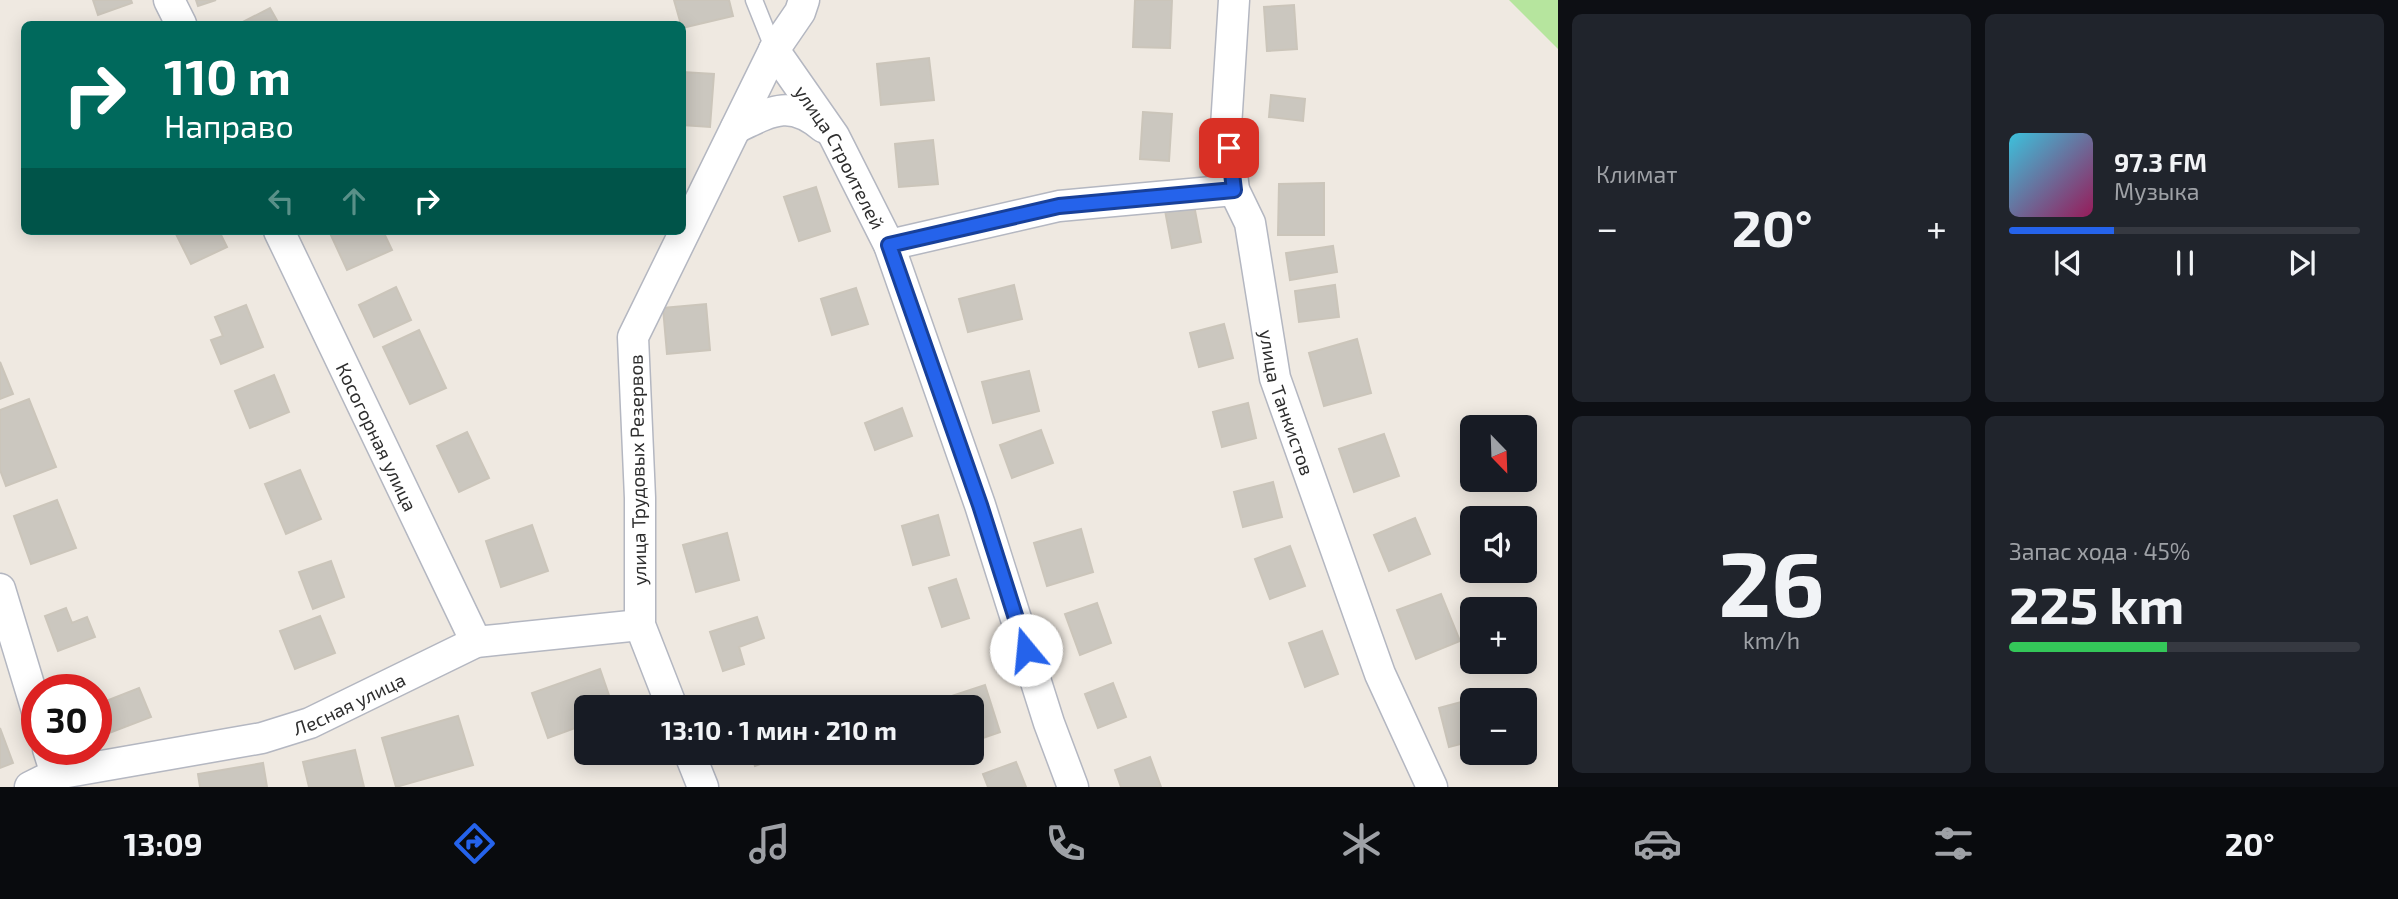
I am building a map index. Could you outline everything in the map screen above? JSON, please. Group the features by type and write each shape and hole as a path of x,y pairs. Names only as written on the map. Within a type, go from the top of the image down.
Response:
{"street":[{"path":"169,0 180,21"},
{"name":"улица Танкистов","path":"1234,0 1226,127 1234,190 1250,223 1275,378 1380,674 1432,787"},
{"path":"774,50 800,4"},
{"name":"улица Трудовых Резервов","path":"686,229 774,50"},
{"name":"улица Строителей","path":"774,50 834,136 889,245 980,505 1049,723 1073,787"},
{"path":"736,128 769,111 790,109 811,116 834,136"},
{"path":"889,245 1059,206 1234,190"},
{"name":"Косогорная улица","path":"281,235 476,642"},
{"name":"улица Трудовых Резервов","path":"667,695 639,625 640,498 633,337 683,235"},
{"path":"0,589 26,674"},
{"name":"Лесная улица","path":"45,770 262,738 310,723 476,642 639,625"},
{"path":"695,765 703,787"}],"lane":[{"path":"754,0 774,50"}],"green space":[{"path":"1509,0 1558,0 1558,49"}],"building":[{"path":"93,0 131,0 132,3 98,15"},
{"path":"196,0 216,0 198,6"},
{"path":"674,0 729,0 733,16 686,27 686,21 680,21"},
{"path":"1135,0 1172,0 1170,48 1133,47"},
{"path":"1294,5 1297,49 1267,51 1264,7"},
{"path":"270,8 277,21 245,21"},
{"path":"929,58 934,100 881,105 877,64"},
{"path":"686,72 714,74 710,127 686,125"},
{"path":"1271,95 1305,99 1303,121 1269,117"},
{"path":"1143,112 1172,114 1169,161 1140,159"},
{"path":"933,140 938,184 899,187 895,144"},
{"path":"1324,183 1324,235 1278,235 1279,184"},
{"path":"816,187 830,231 799,241 784,197"},
{"path":"1193,200 1201,242 1172,248 1164,205"},
{"path":"176,235 221,235 227,247 191,264"},
{"path":"331,235 385,235 392,250 347,270"},
{"path":"1333,246 1337,272 1290,280 1286,253"},
{"path":"1014,285 1022,319 968,332 959,299"},
{"path":"1335,285 1339,317 1299,322 1295,291"},
{"path":"396,287 411,320 374,337 359,305"},
{"path":"856,288 868,324 832,335 821,299"},
{"path":"706,304 710,350 667,354 663,308"},
{"path":"246,305 263,347 221,364 211,340 223,336 215,317"},
{"path":"1224,324 1233,358 1199,367 1190,333"},
{"path":"419,330 446,388 410,404 383,347"},
{"path":"1357,339 1371,393 1324,406 1309,353"},
{"path":"0,362 13,394 0,399"},
{"path":"1029,371 1039,411 993,423 982,382"},
{"path":"274,375 289,412 250,428 235,391"},
{"path":"29,399 56,467 6,486 0,470 0,410"},
{"path":"1248,403 1256,438 1222,447 1213,412"},
{"path":"902,408 912,436 875,450 865,423"},
{"path":"1041,430 1053,463 1012,478 1000,445"},
{"path":"467,432 489,478 459,492 437,446"},
{"path":"1384,434 1399,476 1354,492 1339,449"},
{"path":"300,470 321,519 286,534 265,484"},
{"path":"1273,482 1282,517 1243,527 1234,492"},
{"path":"57,500 76,548 31,564 14,516"},
{"path":"938,515 949,555 913,565 902,526"},
{"path":"1415,518 1430,554 1389,571 1374,535"},
{"path":"532,525 548,571 501,587 486,541"},
{"path":"1081,529 1093,572 1047,586 1034,543"},
{"path":"727,533 739,580 696,592 683,545"},
{"path":"1290,546 1305,586 1270,599 1255,559"},
{"path":"331,561 344,597 313,609 299,572"},
{"path":"956,579 969,618 942,627 929,588"},
{"path":"1441,594 1460,641 1416,659 1397,610"},
{"path":"1097,603 1111,643 1080,655 1065,614"},
{"path":"66,608 72,623 87,617 95,637 58,651 45,616"},
{"path":"320,616 335,653 295,669 280,631"},
{"path":"757,617 764,638 739,647 744,664 723,671 710,632"},
{"path":"1322,631 1338,674 1305,687 1289,643"},
{"path":"600,669 609,695 574,695 574,728 548,738 532,693"},
{"path":"1113,683 1126,717 1098,728 1085,694"},
{"path":"985,685 1000,732 984,738 984,695 955,695"},
{"path":"139,688 151,717 112,732 112,699"},
{"path":"1460,702 1460,744 1449,747 1439,708"},
{"path":"458,716 473,765 396,787 382,738"},
{"path":"0,728 13,763 0,768"},
{"path":"355,750 364,787 309,787 303,762"},
{"path":"1150,757 1161,787 1121,787 1115,770"},
{"path":"1016,762 1026,787 988,787 983,774"},
{"path":"263,763 267,787 200,787 198,774"}],"route":[{"path":"1026,650 980,505 889,245 1059,206 1234,190 1229,148"}]}
